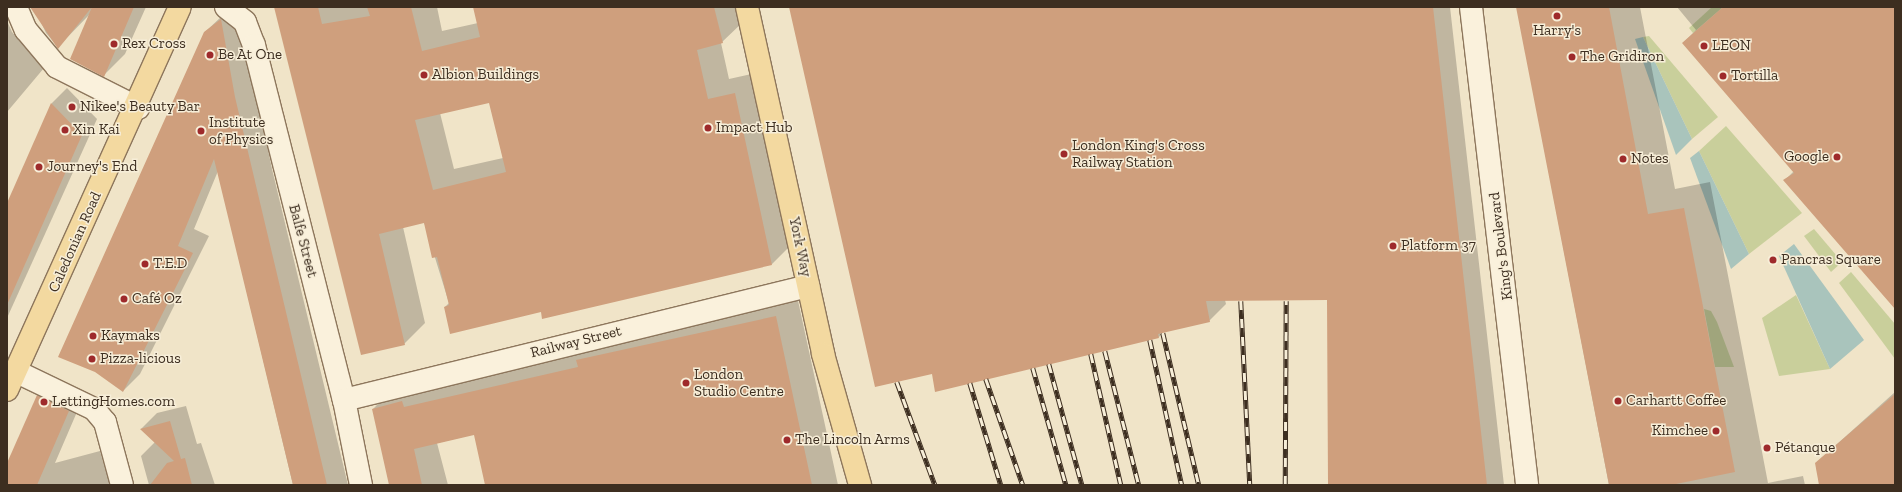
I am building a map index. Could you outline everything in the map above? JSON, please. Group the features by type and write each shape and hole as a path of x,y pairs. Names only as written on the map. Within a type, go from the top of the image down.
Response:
{"main road":[{"name":"Caledonian Road","path":"13,368 138,108 180,7"},
{"name":"York Way","path":"747,7 808,286 860,485"}],"street":[{"path":"16,7 26,30 57,67 138,108"},
{"name":"Balfe Street","path":"226,7 245,22 254,45 344,400 361,485"},
{"name":"King's Boulevard","path":"1471,7 1527,485"},
{"name":"Railway Street","path":"344,400 808,286"},
{"path":"13,368 94,409 105,422 122,485"}],"green space":[{"path":"1712,7 1723,7 1693,33 1689,28"},
{"path":"1649,36 1718,117 1692,139 1643,37"},
{"path":"1726,126 1802,213 1749,254 1699,151"},
{"path":"1814,229 1842,262 1831,272 1804,236"},
{"path":"1851,272 1895,324 1895,359 1839,283"},
{"path":"1796,295 1830,369 1779,376 1762,318"},
{"path":"1704,309 1711,311 1717,322 1734,367 1715,367"}],"water":[{"path":"1643,37 1692,139 1676,155 1635,39"},
{"path":"1699,151 1749,254 1731,269 1690,158"},
{"path":"1794,244 1864,340 1830,369 1779,256"}],"building":[{"path":"30,7 92,7 58,49"},
{"path":"92,7 134,7 104,77 70,59"},
{"path":"274,7 318,7 322,24 370,16 367,7 411,7 422,51 480,37 473,7 714,7 723,43 697,50 708,99 735,93 772,265 542,319 541,312 450,334 444,307 449,305 437,257 432,258 424,223 379,234 405,345 361,355","holes":["489,103 506,172 433,190 415,120"]},
{"name":"London King's Cross Railway Station","path":"789,7 1433,7 1487,485 1328,485 1327,300 1206,301 1210,322 1158,334 1159,338 935,392 932,374 875,387"},
{"path":"1516,7 1609,7 1648,214 1684,208 1735,472 1671,485 1609,485"},
{"name":"Google","path":"1723,7 1895,7 1895,309 1783,180 1794,173 1682,43"},
{"path":"221,19 235,97 327,485 293,485 214,159 178,246 193,253 123,392 95,372 58,357 204,32"},
{"path":"51,103 82,135 7,305 7,203"},
{"path":"776,316 812,485 485,485 474,435 414,449 422,485 389,485 372,409 402,401 404,407 578,367 576,360"},
{"path":"1895,394 1895,485 1819,485 1815,463"},
{"path":"37,395 69,411 37,485 7,485 7,463"},
{"path":"170,421 181,459 185,458 192,485 150,485 167,463 174,461 140,429"}],"railway":[{"path":"1241,301 1250,485"},
{"path":"1285,485 1286,301"},
{"path":"1163,333 1199,485"},
{"path":"1150,340 1182,485"},
{"path":"1105,351 1139,485"},
{"path":"1091,354 1121,485"},
{"path":"1049,364 1082,485"},
{"path":"1033,368 1066,485"},
{"path":"986,379 1023,485"},
{"path":"897,382 935,485"},
{"path":"970,383 1001,485"}],"place":[{"name":"Harry's","path":"1557,16"},
{"name":"Rex Cross","path":"114,44"},
{"name":"LEON","path":"1704,46"},
{"name":"Be At One","path":"210,55"},
{"name":"The Gridiron","path":"1572,57"},
{"name":"Albion Buildings","path":"424,75"},
{"name":"Tortilla","path":"1723,76"},
{"name":"Nikee's Beauty Bar","path":"72,107"},
{"name":"Impact Hub","path":"708,128"},
{"name":"Xin Kai","path":"65,130"},
{"name":"Institute of Physics","path":"201,131"},
{"name":"London King's Cross Railway Station","path":"1064,154"},
{"name":"Google","path":"1837,157"},
{"name":"Notes","path":"1623,159"},
{"name":"Journey's End","path":"39,167"},
{"name":"Platform 37","path":"1393,246"},
{"name":"Pancras Square","path":"1773,260"},
{"name":"T.E.D","path":"145,264"},
{"name":"Café Oz","path":"124,299"},
{"name":"Kaymaks","path":"93,336"},
{"name":"Pizza-licious","path":"92,359"},
{"name":"London Studio Centre","path":"686,383"},
{"name":"Carhartt Coffee","path":"1618,401"},
{"name":"LettingHomes.com","path":"44,402"},
{"name":"Kimchee","path":"1716,431"},
{"name":"The Lincoln Arms","path":"787,440"},
{"name":"Pétanque","path":"1767,448"}]}
